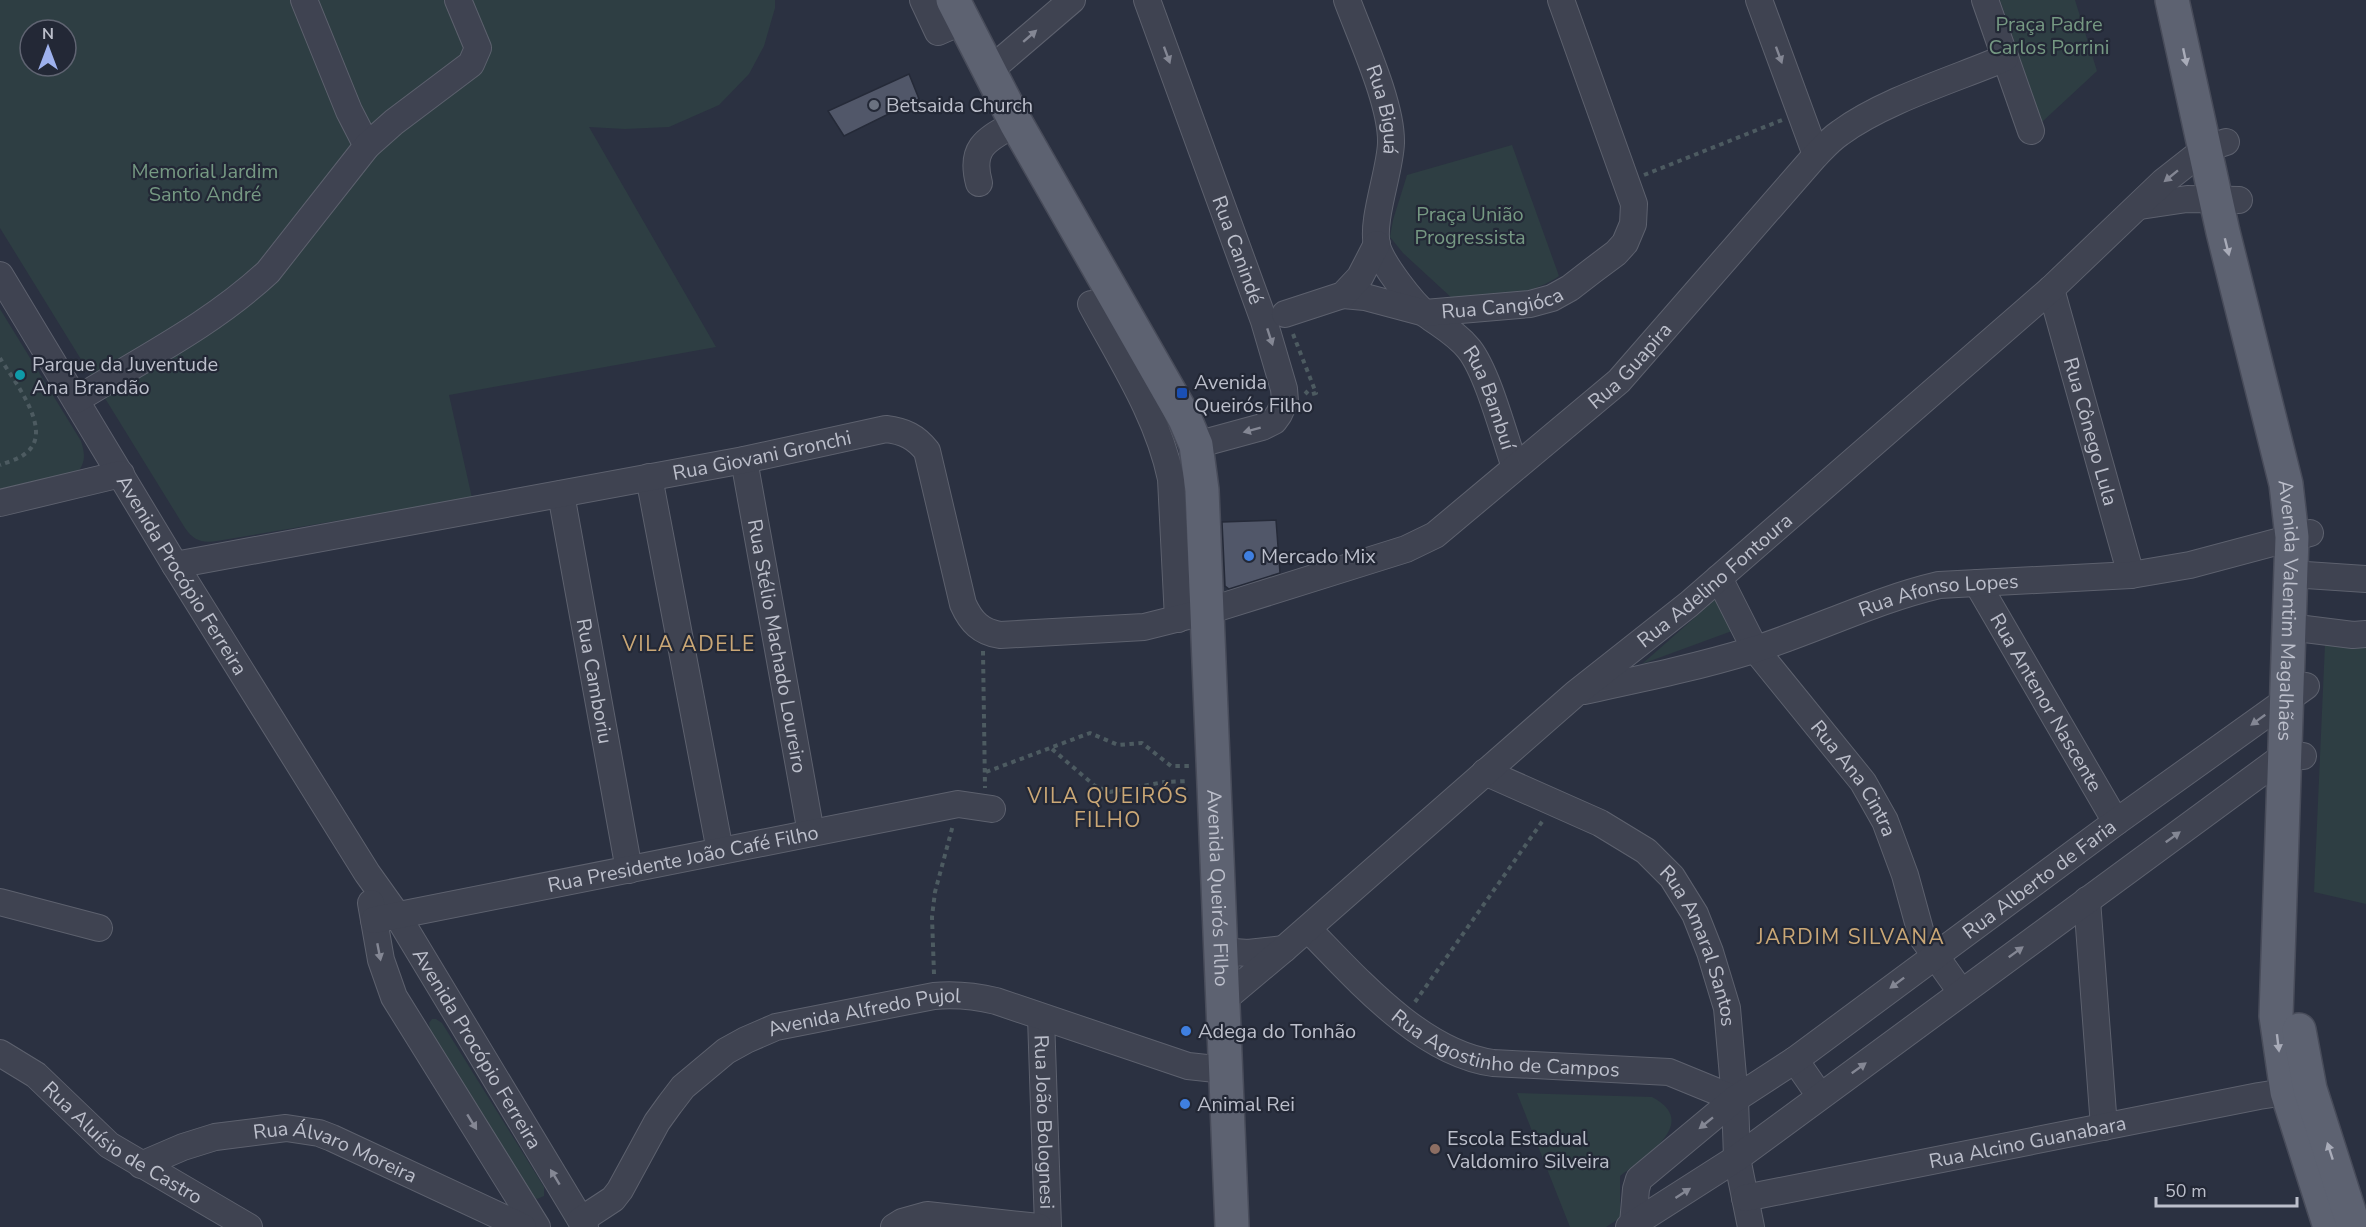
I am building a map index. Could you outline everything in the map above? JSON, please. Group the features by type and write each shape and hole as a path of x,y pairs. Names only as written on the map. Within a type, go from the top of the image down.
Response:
{"main road":[{"name":"Avenida Valentim Magalhães","path":"2172,0 2215,145 2299,456 2301,575 2294,756 2298,1090 2330,1227"},
{"name":"Avenida Valentim Magalhães","path":"2194,0 2215,145"},
{"name":"Avenida Queirós Filho","path":"958,10 988,72 1185,419 1196,445 1201,480 1193,615 1214,773 1232,1227"},
{"name":"Avenida Valentim Magalhães","path":"2298,1090 2354,1227"}],"street":[{"path":"304,0 349,111 367,146"},
{"path":"76,400 212,319 254,285 268,272 367,146 475,59 478,48 458,0"},
{"path":"923,0 938,32 958,10"},
{"path":"988,72 1072,0"},
{"name":"Rua Canindé","path":"1147,0 1264,321 1284,389 1285,401 1280,414 1274,421 1262,427 1196,445"},
{"name":"Rua Biguá","path":"1347,0 1384,100 1389,121 1390,153 1378,218 1377,244 1386,267 1425,313"},
{"path":"1561,0 1627,182"},
{"path":"1759,0 1816,155"},
{"path":"1985,0 2031,131"},
{"name":"Rua Guapira","path":"1193,615 1422,542 1435,535 1619,381 1816,155 1838,134 1854,123 1899,101 2005,58"},
{"path":"979,183 976,159 980,147 987,140 1016,123"},
{"name":"Rua Adelino Fontoura","path":"1222,1001 1308,929 1575,694 1719,578 2051,289 2163,182 2215,145"},
{"name":"Rua Cangióca","path":"1285,314 1343,295 1365,297 1425,313 1530,304 1552,298 1570,288 1616,253 1625,243 1633,224 1634,204 1627,182"},
{"path":"2140,206 2187,199 2228,200"},
{"path":"1343,295 1360,277 1377,244"},
{"name":"Avenida Procópio Ferreira","path":"0,274 175,565 367,873 385,917 582,1225"},
{"name":"Rua Cônego Lula","path":"2051,289 2131,575"},
{"name":"Avenida Queirós Filho","path":"1091,304 1154,424 1167,459 1193,615"},
{"name":"Rua Bambuí","path":"1425,313 1455,333 1470,351 1484,380 1515,467"},
{"name":"Rua Giovani Gronchi","path":"175,565 744,460 886,429 901,431 921,443 931,461 963,604 967,614 978,627 987,633 1012,635 1126,630 1193,615"},
{"name":"Rua Stélio Machado Loureiro","path":"744,460 811,833"},
{"path":"0,503 121,474"},
{"path":"649,477 720,851"},
{"name":"Rua Camboriu","path":"561,494 629,870"},
{"name":"Rua Afonso Lopes","path":"1575,694 1699,665 1755,649 1910,592 1939,585 2131,575 2190,565 2301,535"},
{"path":"2301,575 2366,579"},
{"name":"Rua Ana Cintra","path":"1719,578 1755,649 1863,783 1885,821 1905,874 1922,937 1961,992"},
{"name":"Rua Antenor Nascente","path":"1977,583 2116,822"},
{"path":"2299,628 2353,635 2366,634"},
{"name":"Rua Alberto de Faria","path":"1631,1226 1636,1189 1640,1179 1735,1099 1795,1060 2296,692"},
{"name":"Rua Alberto de Faria","path":"1631,1226 1737,1158 2086,900 2294,756"},
{"name":"Rua Amaral Santos","path":"1485,772 1600,823 1646,851 1672,877 1695,914 1710,952 1727,1008 1735,1099 1737,1158 1751,1227"},
{"name":"Rua Presidente João Café Filho","path":"385,917 958,804 988,808"},
{"path":"2086,900 2104,1127"},
{"path":"0,902 99,928"},
{"name":"Avenida Procópio Ferreira","path":"385,917 381,960 394,996 539,1227"},
{"name":"Rua Agostinho de Campos","path":"1308,929 1403,1020 1433,1042 1473,1060 1669,1072 1735,1099"},
{"path":"1220,951 1248,953 1284,949"},
{"name":"Avenida Alfredo Pujol","path":"582,1225 613,1199 620,1190 670,1104 683,1087 726,1051 776,1027 934,996 955,994 975,996 1188,1066 1225,1070"},
{"name":"Rua João Bolognesi","path":"1041,1017 1048,1227"},
{"name":"Rua Aluísio de Castro","path":"0,1053 36,1076 109,1145 249,1227"},
{"path":"1795,1060 1820,1096"},
{"name":"Rua Alcino Guanabara","path":"1745,1198 2298,1090"},
{"name":"Rua Álvaro Moreira","path":"141,1165 183,1147 215,1137 286,1128 304,1130 332,1138 523,1227"},
{"path":"539,1227 548,1213 555,1210 569,1210 582,1225"},
{"path":"894,1227 902,1222 927,1215 1039,1227"}],"path":[{"path":"1627,182 1800,112"},
{"path":"0,358 30,406 36,428 36,439 27,453 0,465"},
{"path":"983,651 983,759 988,808"},
{"path":"986,772 1090,733 1118,745 1142,742 1171,766 1214,773"},
{"path":"1052,749 1095,786 1110,792 1214,773"},
{"path":"1403,1020 1556,802"},
{"path":"934,996 932,917 935,892 958,804"}],"green space":[{"name":"Memorial Jardim Santo André","path":"0,0 775,0 775,8 764,46 749,74 719,105 669,127 625,129 589,127 716,347 449,395 472,498 217,541 207,542 195,538 185,528 0,228"},
{"name":"Praça Padre Carlos Porrini","path":"2000,0 2075,0 2097,71 2042,122"},
{"name":"Praça União Progressista","path":"1512,145 1559,276 1548,283 1522,292 1454,300 1403,253 1390,237 1407,175"},
{"name":"Parque da Juventude Ana Brandão","path":"0,309 81,441 84,458 77,473 0,493"},
{"path":"1717,598 1732,631 1642,664"},
{"path":"2366,642 2366,904 2314,892 2325,644"},
{"path":"432,1019 442,1023 544,1187 544,1196 537,1199 532,1195 430,1030 429,1023"},
{"path":"1517,1093 1652,1097 1666,1107 1671,1118 1670,1129 1663,1140 1642,1160 1620,1176 1620,1218 1606,1227 1570,1227"}],"building":[{"name":"Betsaida Church","path":"909,74 919,99 844,136 828,111"},
{"name":"Mercado Mix","path":"1276,520 1280,573 1229,589 1225,586 1222,522"}],"place":[{"name":"Betsaida Church","path":"874,105"},
{"name":"Parque da Juventude Ana Brandão","path":"20,375"},
{"name":"Avenida Queirós Filho","path":"1182,393"},
{"name":"Mercado Mix","path":"1249,556"},
{"name":"Adega do Tonhão","path":"1186,1031"},
{"name":"Animal Rei","path":"1185,1104"},
{"name":"Escola Estadual Valdomiro Silveira","path":"1435,1149"}],"district":[{"name":"VILA ADELE","path":"689,644"},
{"name":"VILA QUEIRÓS FILHO","path":"1108,808"},
{"name":"JARDIM SILVANA","path":"1851,937"}]}
